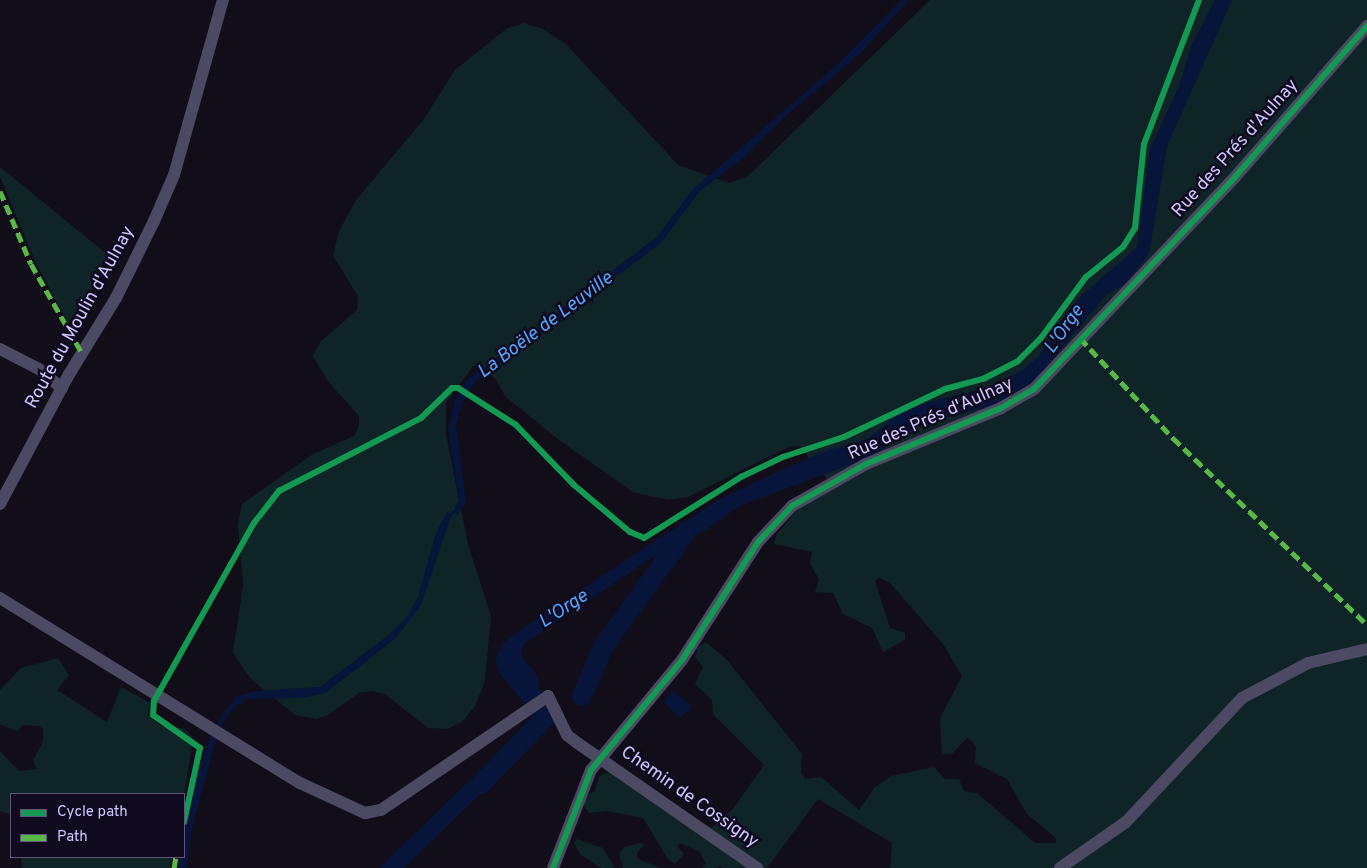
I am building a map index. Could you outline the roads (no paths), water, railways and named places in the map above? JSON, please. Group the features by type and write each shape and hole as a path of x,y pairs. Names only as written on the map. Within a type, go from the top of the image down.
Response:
{"street":[{"name":"Route du Moulin d'Aulnay","path":"0,504 62,388 116,298 174,175 223,0"},
{"name":"Rue des Prés d'Aulnay","path":"553,868 591,770 600,757 664,684 758,542 792,506 866,464 1001,408 1034,389 1235,177 1367,26"},
{"path":"0,349 40,369 62,388"},
{"name":"Chemin de Cossigny","path":"0,598 208,728 318,793 365,813 381,810 527,708 547,699 559,717 567,735 758,868"},
{"path":"1060,868 1126,822 1242,698 1308,663 1367,649"}],"water":[{"path":"901,0 909,0 859,55 790,112 742,159 699,192 660,244 476,381 463,401 456,425 466,502 457,516 455,506 459,501 448,429 455,400 466,381 657,237 693,189 838,64"},
{"path":"1215,0 1232,0 1167,146 1149,254 1125,284 1106,295 1033,383 991,406 924,423 868,458 740,506 706,530 662,551 524,644 521,655 538,677 540,696 526,705 499,673 495,662 502,644 521,629 721,498 817,454 869,438 905,408 990,387 1023,370 1038,357 1080,297 1137,247 1150,149 1179,86 1192,44"},
{"path":"448,510 450,519 421,605 395,639 325,693 302,698 246,699 231,711 220,729 215,726 235,697 256,691 320,687 390,634 408,616 418,597 436,533"},
{"path":"673,691 692,706 681,718 663,702"},
{"path":"212,733 217,736 191,832 187,868 178,868 179,858 185,858 185,827 194,785"},
{"path":"495,756 504,771 404,868 379,868"}],"waterway":[{"name":"La Boële de Leuville","path":"447,517 458,508"},
{"name":"L'Orge","path":"582,696 603,647 686,532"},
{"name":"L'Orge","path":"481,784 547,716 525,686"}]}
